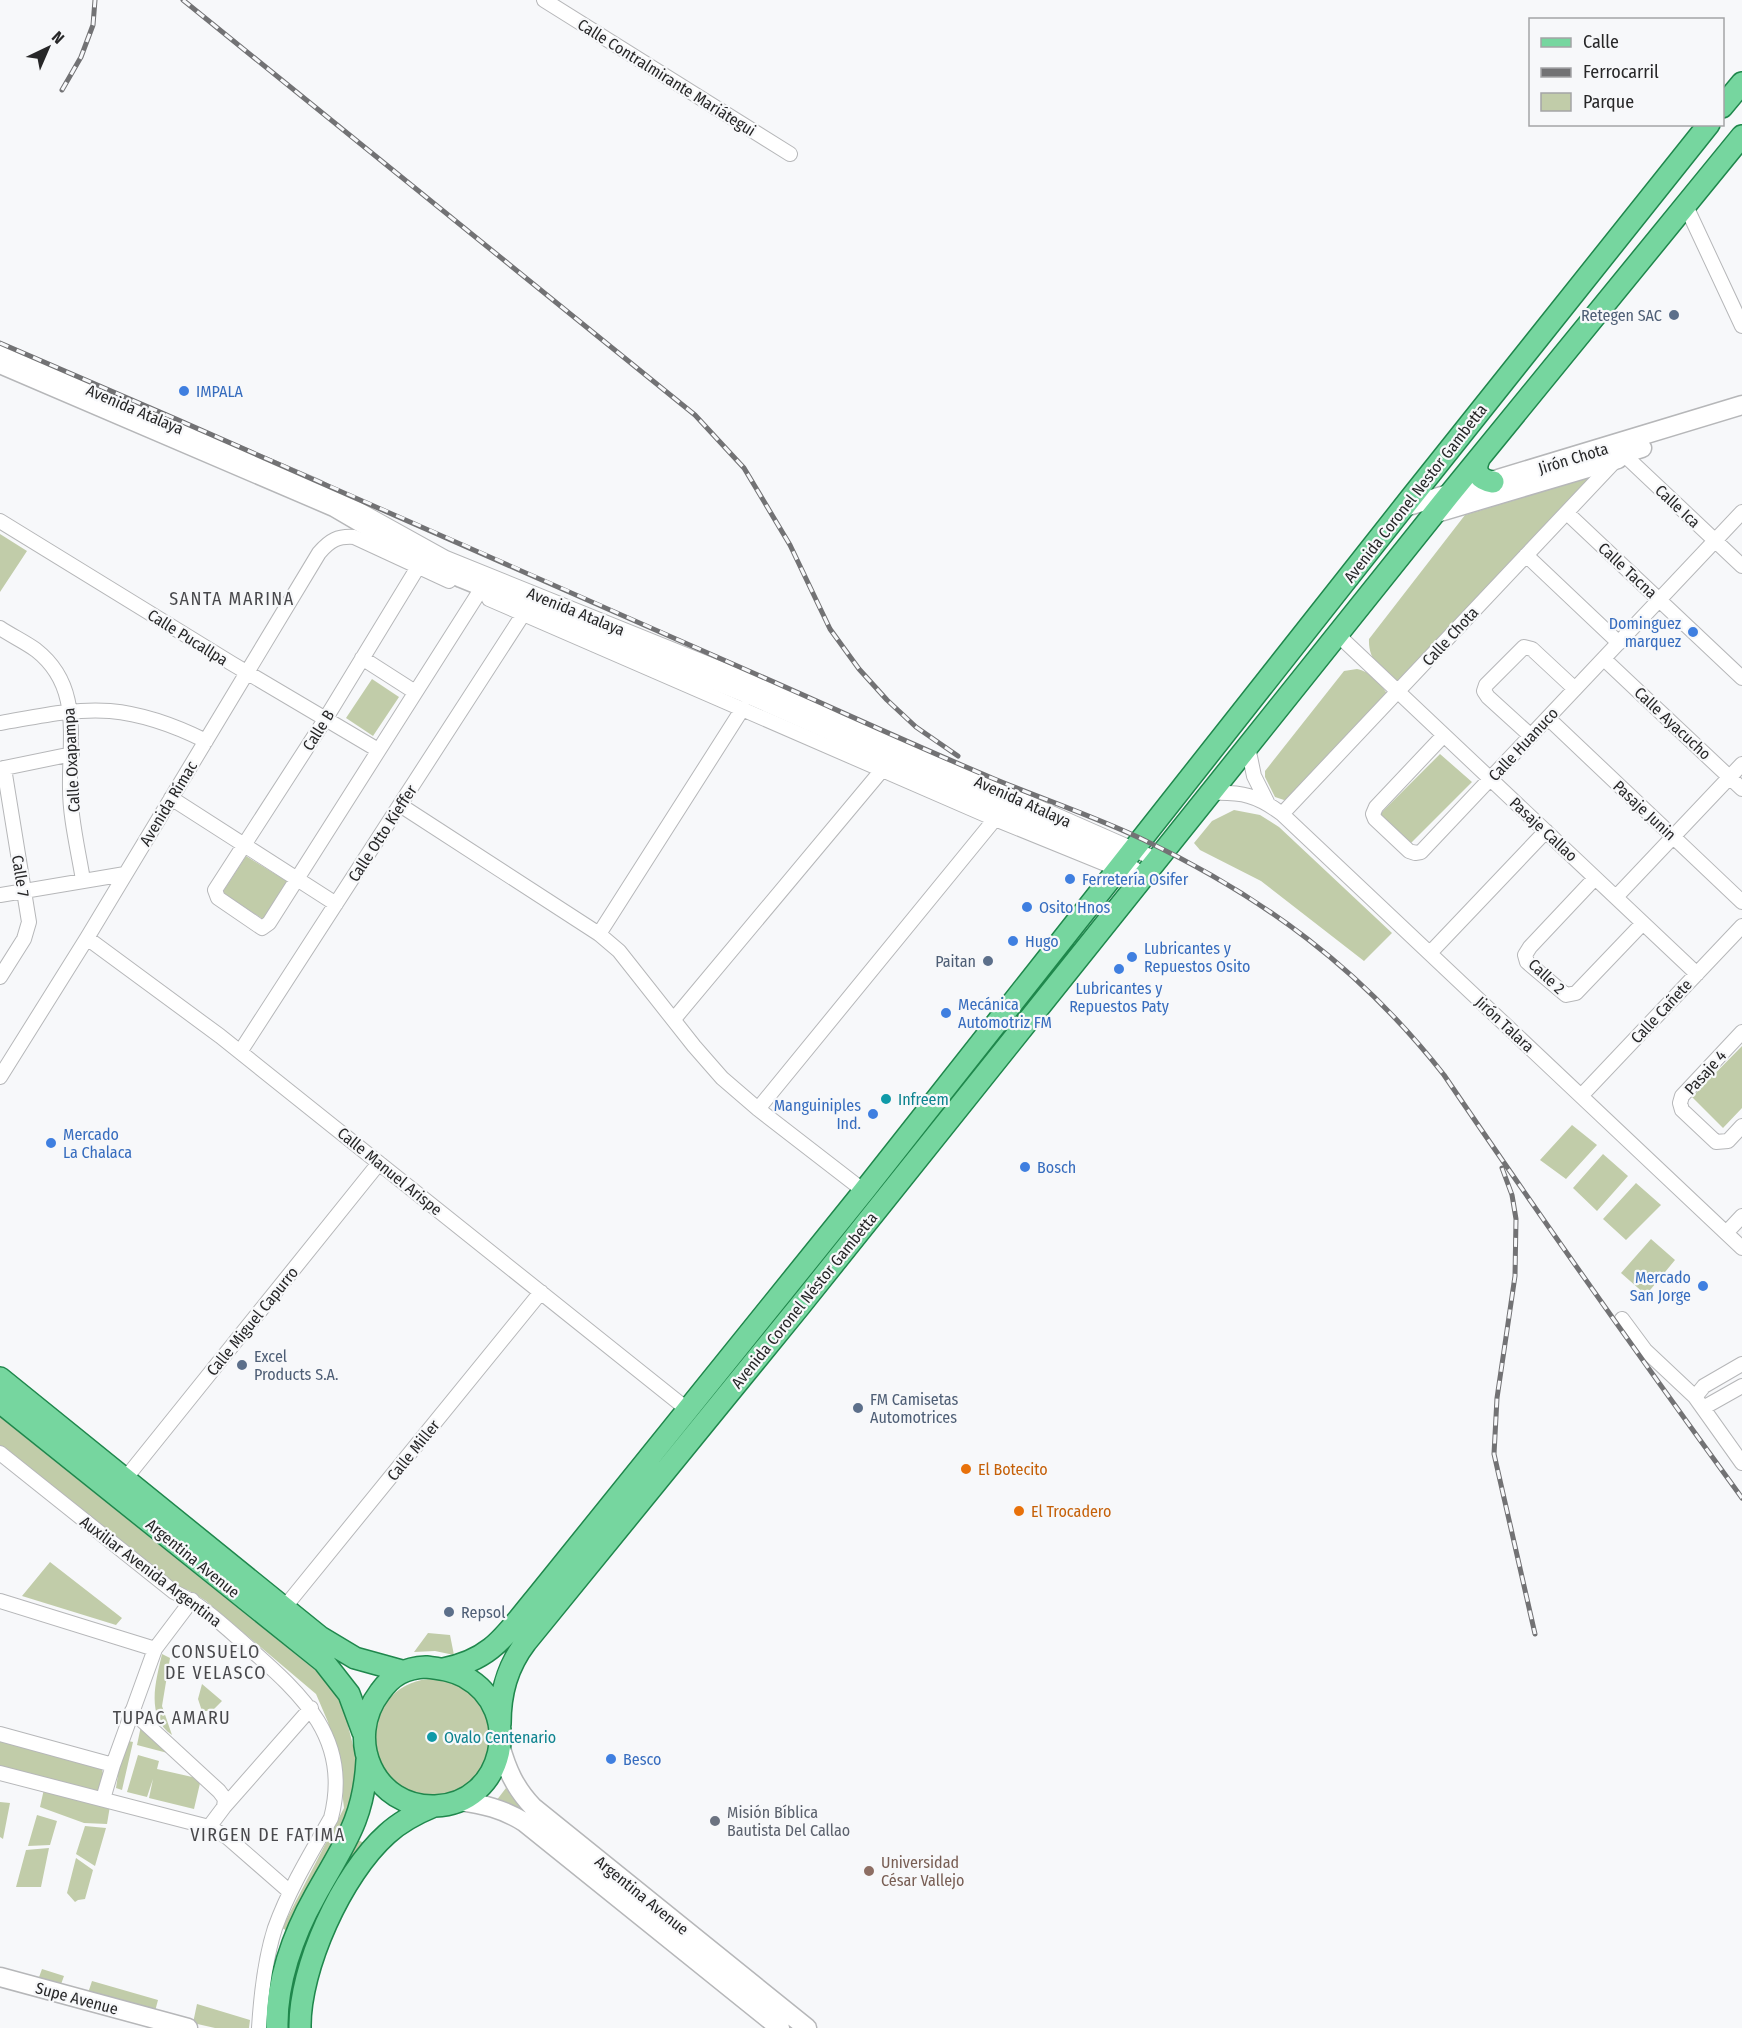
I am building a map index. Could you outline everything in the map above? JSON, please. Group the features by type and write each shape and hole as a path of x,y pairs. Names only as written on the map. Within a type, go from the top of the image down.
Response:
{"main road":[{"path":"1724,105 1742,83"},
{"name":"Avenida Coronel Nestor Gambetta","path":"1125,860 1402,508 1707,126"},
{"name":"Avenida Coronel Nestor Gambetta","path":"1158,860 1433,514 1742,136"},
{"name":"Avenida Atalaya","path":"0,364 334,507 421,558 461,578 750,695 1125,860 1143,878"},
{"name":"Jirón Chota","path":"1402,508 1493,482 1618,453 1742,405"},
{"name":"Jirón Chota","path":"1433,514 1618,453 1742,418"},
{"path":"1479,459 1476,464 1478,475 1482,479 1493,482"},
{"name":"Avenida Coronel Néstor Gambetta","path":"443,1669 470,1662 499,1643 864,1191 1125,860"},
{"name":"Avenida Coronel Néstor Gambetta","path":"500,1734 500,1704 507,1676 526,1642 1158,860"},
{"name":"Argentina Avenue","path":"0,1378 339,1650 371,1664 402,1671"},
{"name":"Argentina Avenue","path":"0,1402 324,1662 349,1694 363,1732"},
{"path":"277,2028 279,1999 290,1953 314,1897 352,1830 363,1799 367,1760 363,1732 372,1702 384,1686 402,1671 415,1668 443,1669 460,1675 476,1684 495,1709 500,1734 498,1758 484,1782 473,1793 459,1801 434,1806 410,1817 387,1834 365,1859 348,1884 323,1930 310,1964 302,1998 300,2028"},
{"name":"Argentina Avenue","path":"500,1734 506,1767 521,1794 562,1842"},
{"path":"367,1760 376,1777 390,1791 404,1800 434,1806"},
{"name":"Argentina Avenue","path":"459,1801 490,1806 512,1814 562,1842 720,1969 807,2028"},
{"name":"Argentina Avenue","path":"720,1969 780,2028"},
{"name":"Supe Avenue","path":"0,1977 188,2028"}],"street":[{"name":"Calle Contralmirante Mariátegui","path":"544,0 790,154"},
{"path":"1685,204 1736,295 1742,326"},
{"name":"Avenida Atalaya","path":"0,352 316,486 446,558 758,684 1125,860"},
{"name":"Calle Chota","path":"1282,814 1567,513 1618,453"},
{"name":"Calle Ica","path":"1618,453 1742,566"},
{"name":"Calle Huanuco","path":"1444,735 1376,807 1373,814 1375,819 1414,853 1421,852 1742,512"},
{"name":"Calle Tacna","path":"1567,513 1742,678"},
{"name":"Calle Pucallpa","path":"0,520 378,750"},
{"name":"Avenida Atalaya","path":"341,536 369,542 478,594 995,819 1125,860 1158,860"},
{"name":"Avenida Rímac","path":"0,1077 87,938 319,553 329,542 341,536"},
{"path":"1526,555 1619,642"},
{"name":"Calle B","path":"297,879 269,923 262,928 218,898 215,890 326,718 418,567"},
{"path":"297,879 478,594"},
{"name":"Calle Otto Kieffer","path":"240,1052 524,614"},
{"name":"Calle Oxapampa","path":"0,628 37,651 63,683 70,712 72,754 70,788 83,880"},
{"name":"Pasaje Callao","path":"1338,635 1697,974"},
{"path":"1531,736 1488,697 1484,691 1486,685 1524,647 1532,649 1575,689"},
{"path":"362,658 415,692"},
{"name":"Calle Ayacucho","path":"1604,658 1742,789"},
{"path":"599,934 743,708"},
{"path":"0,723 70,712 108,711 140,716 187,731 206,741"},
{"name":"Pasaje Junin","path":"1548,718 1742,902"},
{"name":"Jirón Talara","path":"1248,747 1254,776 1267,802"},
{"path":"2,768 72,754"},
{"path":"1616,897 1742,764"},
{"name":"Calle 7","path":"0,976 24,939 28,922 24,890 7,830 2,768"},
{"path":"674,1019 882,770"},
{"name":"Jirón Talara","path":"1211,793 1240,793 1267,802 1282,814 1742,1248"},
{"path":"171,798 336,904"},
{"path":"400,805 599,934 620,951 722,1078 758,1109 864,1191"},
{"path":"758,1109 995,819"},
{"path":"1430,953 1546,831"},
{"path":"0,895 125,874"},
{"name":"Calle 2","path":"1595,878 1530,947 1525,955 1527,962 1566,995 1572,995 1643,923"},
{"name":"Calle Cañete","path":"1581,1096 1742,926"},
{"name":"Calle Manuel Arispe","path":"87,938 240,1052 688,1410"},
{"name":"Pasaje 4","path":"1742,1032 1682,1096 1680,1103 1682,1110 1716,1142 1728,1141 1742,1126"},
{"name":"Calle Miguel Capurro","path":"125,1479 379,1163"},
{"path":"1725,1233 1742,1215"},
{"name":"Calle Miller","path":"284,1608 541,1292"},
{"path":"1622,1319 1645,1350 1699,1402 1742,1463"},
{"path":"1699,1402 1704,1386 1742,1364"},
{"path":"1699,1402 1742,1386"},
{"name":"Auxiliar Avenida Argentina","path":"2,1459 174,1592 203,1607 288,1682 311,1708 327,1737 334,1767 335,1804 332,1818 290,1892 275,1930 259,2028"},
{"path":"103,1799 155,1649 192,1600"},
{"path":"0,1601 155,1649"},
{"path":"208,1827 311,1708"},
{"path":"132,1711 219,1791 225,1798 224,1807"},
{"path":"0,1734 113,1765"},
{"path":"0,1773 208,1827 227,1837 290,1892"}],"green space":[{"path":"1591,477 1398,682 1381,669 1373,659 1369,639 1465,515"},
{"path":"0,534 27,551 0,592"},
{"path":"1357,669 1375,678 1387,694 1290,799 1275,797 1265,777 1265,771 1344,671"},
{"path":"372,679 399,697 373,736 346,718"},
{"path":"1440,754 1472,782 1410,844 1379,815"},
{"path":"1234,810 1260,815 1279,827 1392,933 1364,961 1261,881 1200,850 1194,843 1212,821"},
{"path":"246,856 290,883 266,921 222,893"},
{"path":"1742,1046 1742,1108 1723,1128 1692,1097"},
{"path":"1572,1125 1597,1145 1566,1179 1540,1160"},
{"path":"1603,1154 1628,1176 1597,1211 1573,1188"},
{"path":"1636,1183 1661,1205 1626,1240 1603,1219"},
{"path":"1651,1239 1675,1260 1646,1295 1621,1273"},
{"path":"0,1417 320,1674 343,1706 357,1761 356,1811 293,1934 282,1928 344,1808 339,1764 328,1722 316,1694 206,1601 188,1590 176,1588 0,1446"},
{"path":"50,1562 122,1618 116,1625 22,1596"},
{"path":"428,1633 450,1635 454,1655 435,1651 414,1652"},
{"path":"162,1654 170,1658 162,1706 172,1735 158,1718 155,1708 155,1686"},
{"path":"433,1679 456,1683 475,1696 488,1715 492,1738 488,1761 475,1780 456,1793 433,1797 410,1793 391,1780 378,1761 374,1738 378,1715 391,1696 410,1683"},
{"path":"202,1684 222,1701 212,1711 202,1711 198,1699"},
{"path":"141,1726 179,1756 137,1745"},
{"path":"0,1739 101,1767 103,1778 101,1789 96,1794 0,1767"},
{"path":"128,1741 133,1742 122,1790 116,1788 119,1768"},
{"path":"138,1755 159,1761 157,1769 201,1779 194,1809 149,1798 153,1779 147,1797 127,1792"},
{"path":"506,1788 516,1802 553,1835 496,1801"},
{"path":"44,1789 110,1806 107,1824 84,1823 40,1807"},
{"path":"0,1802 10,1803 3,1839 0,1837"},
{"path":"37,1815 57,1821 50,1845 28,1846"},
{"path":"85,1826 106,1828 95,1866 76,1854"},
{"path":"358,1840 364,1843 298,2028 287,2028 298,1954"},
{"path":"49,1848 41,1887 16,1887 26,1850"},
{"path":"76,1858 93,1870 85,1899 75,1902 67,1893"},
{"path":"42,1969 64,1976 60,1987 38,1980"},
{"path":"92,1981 158,2000 154,2015 87,1996"},
{"path":"197,2004 250,2020 249,2028 215,2028 193,2023"}],"railway":[{"path":"62,90 81,57 93,25 95,0"},
{"path":"183,0 695,415 744,468 790,545 830,629 859,669 916,727 958,756"},
{"path":"0,343 376,506 931,752 1125,831 1188,862 1270,912 1345,969 1412,1037 1444,1075 1517,1182 1742,1498"},
{"path":"1502,1168 1512,1195 1516,1219 1515,1276 1497,1398 1494,1454 1535,1634"}],"place":[{"name":"Retegen SAC","path":"1674,315"},
{"name":"IMPALA","path":"184,391"},
{"name":"Dominguez marquez","path":"1693,632"},
{"name":"Ferretería Osifer","path":"1070,879"},
{"name":"Osito Hnos","path":"1027,907"},
{"name":"Hugo","path":"1013,941"},
{"name":"Lubricantes y Repuestos Osito","path":"1132,957"},
{"name":"Paitan","path":"988,961"},
{"name":"Lubricantes y Repuestos Paty","path":"1119,969"},
{"name":"Mecánica Automotriz FM","path":"946,1013"},
{"name":"Infreem","path":"886,1099"},
{"name":"Manguiniples Ind.","path":"873,1114"},
{"name":"Mercado La Chalaca","path":"51,1143"},
{"name":"Bosch","path":"1025,1167"},
{"name":"Mercado San Jorge","path":"1703,1286"},
{"name":"Excel Products S.A.","path":"242,1365"},
{"name":"FM Camisetas Automotrices","path":"858,1408"},
{"name":"El Botecito","path":"966,1469"},
{"name":"El Trocadero","path":"1019,1511"},
{"name":"Repsol","path":"449,1612"},
{"name":"Ovalo Centenario","path":"432,1737"},
{"name":"Besco","path":"611,1759"},
{"name":"Misión Bíblica Bautista Del Callao","path":"715,1821"},
{"name":"Universidad César Vallejo","path":"869,1871"}],"district":[{"name":"SANTA MARINA","path":"232,599"},
{"name":"CONSUELO DE VELASCO","path":"216,1662"},
{"name":"TUPAC AMARU","path":"172,1718"},
{"name":"VIRGEN DE FATIMA","path":"268,1835"}]}
